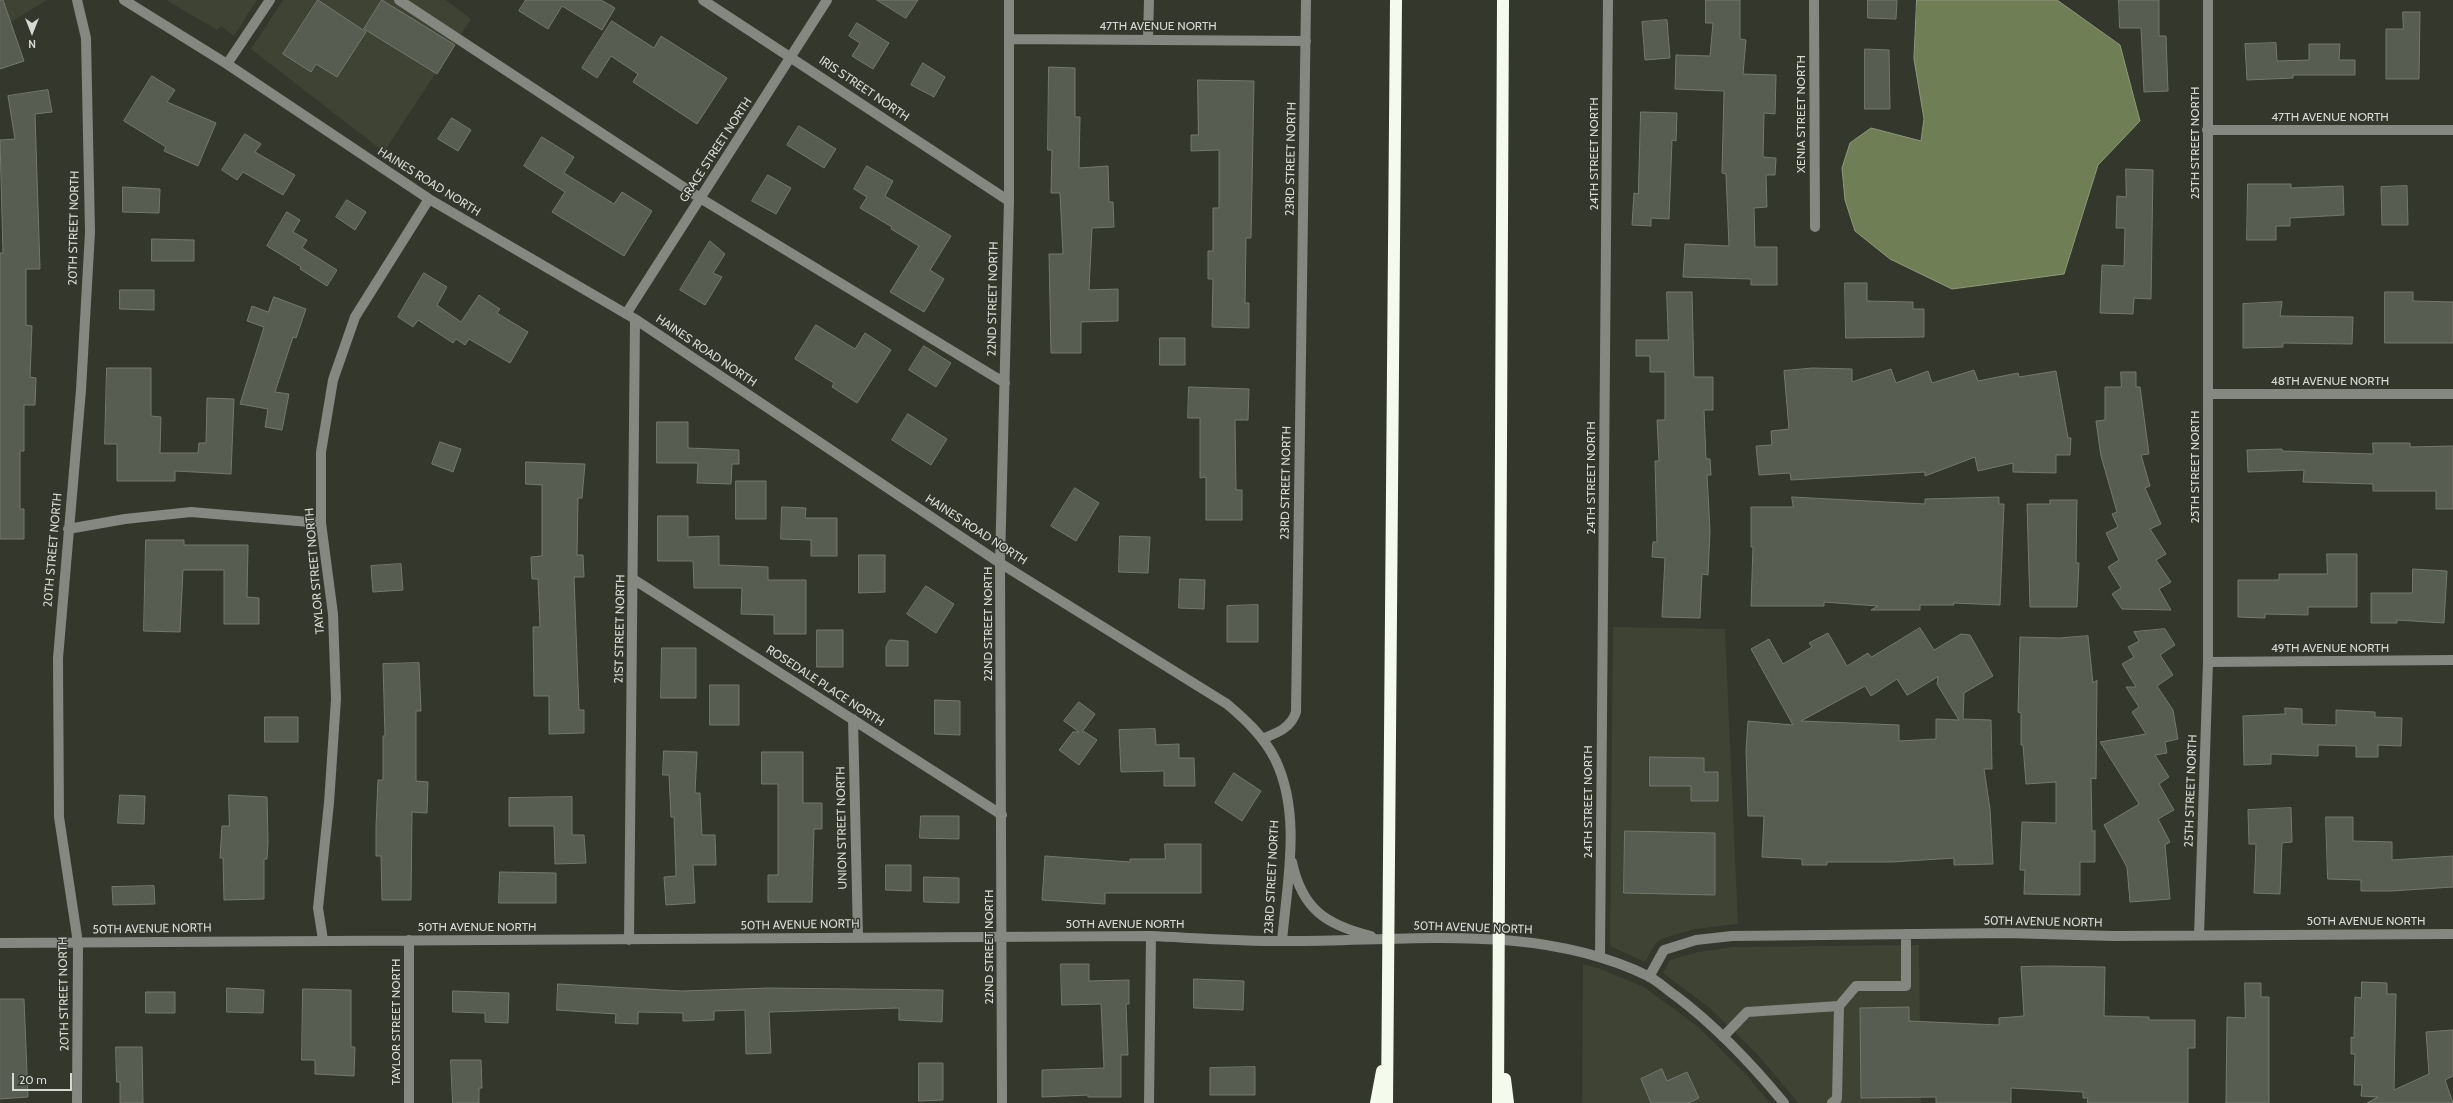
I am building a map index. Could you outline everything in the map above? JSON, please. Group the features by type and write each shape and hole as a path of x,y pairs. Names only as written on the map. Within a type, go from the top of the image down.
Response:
{"highway":[{"path":"1387,1103 1396,0"},
{"path":"1498,1103 1503,0"},
{"path":"1376,1103 1387,1040"},
{"path":"1499,1042 1508,1103"}],"street":[{"name":"20TH STREET NORTH","path":"77,0 86,38 90,232 81,390 58,658 59,816 78,943 77,1103"},
{"name":"HAINES ROAD NORTH","path":"124,0 227,64 429,199 630,316 1000,563 1227,704 1249,722 1262,739"},
{"path":"227,64 270,0"},
{"path":"399,0 700,198 1004,383"},
{"name":"IRIS STREET NORTH","path":"704,0 1009,201"},
{"name":"GRACE STREET NORTH","path":"630,316 700,198 827,0"},
{"name":"22ND STREET NORTH","path":"1002,1103 1003,937 1000,563 1009,201 1009,0"},
{"path":"1148,39 1149,0"},
{"name":"23RD STREET NORTH","path":"1282,941 1289,850 1289,806 1283,778 1275,758 1262,739 1282,730 1293,722 1296,712 1306,0"},
{"name":"24TH STREET NORTH","path":"1600,956 1608,0"},
{"name":"XENIA STREET NORTH","path":"1814,0 1815,227"},
{"name":"25TH STREET NORTH","path":"2199,935 2208,662 2208,0"},
{"name":"47TH AVENUE NORTH","path":"1009,39 1306,41"},
{"name":"47TH AVENUE NORTH","path":"2207,130 2453,130"},
{"name":"TAYLOR STREET NORTH","path":"323,940 318,908 329,803 336,699 333,614 321,523 321,452 333,380 355,317 429,199"},
{"name":"21ST STREET NORTH","path":"629,940 633,579 630,316"},
{"name":"48TH AVENUE NORTH","path":"2208,394 2453,394"},
{"path":"68,529 125,519 191,512 321,523"},
{"name":"ROSEDALE PLACE NORTH","path":"633,579 1002,815"},
{"name":"49TH AVENUE NORTH","path":"2208,662 2453,660"},
{"name":"UNION STREET NORTH","path":"853,719 858,937"},
{"path":"1289,850 1296,884 1309,905 1330,922 1349,930 1385,939"},
{"path":"1837,1102 1839,1006 1856,986 1906,986 1906,934"},
{"name":"50TH AVENUE NORTH","path":"1649,977 1664,950 1696,940 1732,936 1906,934 2453,934"},
{"path":"1149,1103 1151,936"},
{"name":"50TH AVENUE NORTH","path":"0,943 323,940 629,940 858,937 1151,936 1282,941 1455,938 1546,944 1600,956"},
{"name":"TAYLOR STREET NORTH","path":"409,940 409,1103"},
{"path":"1600,956 1649,977 1703,1017 1752,1065 1784,1103"},
{"path":"1723,1037 1747,1012 1839,1006"}],"shaded area":[{"path":"0,0 47,0 0,29"},
{"path":"166,0 257,0 234,36 221,26 217,30"},
{"path":"283,0 446,0 471,19 384,152 251,49"},
{"path":"1917,0 2057,0 2120,45 2140,121 2098,165 2064,274 1952,289 1890,259 1855,231 1845,200 1842,168 1850,143 1871,128 1921,141 1924,119 1914,59"},
{"path":"1613,627 1725,629 1738,924 1695,929 1661,939 1655,944 1645,962 1610,946"},
{"path":"1919,945 1921,1103 1798,1103 1759,1056 1710,1008 1663,973 1670,960 1698,952 1733,947"},
{"path":"1583,964 1598,968 1644,987 1697,1026 1745,1073 1770,1103 1582,1103"}],"building":[{"path":"0,0 3,0 24,61 0,69"},
{"path":"318,0 366,32 337,77 316,64 311,72 283,54"},
{"path":"382,0 455,45 437,74 364,29"},
{"path":"526,0 601,0 615,8 602,30 562,6 548,29 519,11"},
{"path":"877,0 918,0 906,18"},
{"path":"1706,0 1740,0 1740,39 1746,40 1743,74 1776,75 1775,114 1764,113 1763,157 1776,158 1775,175 1766,175 1767,207 1754,208 1755,247 1777,247 1777,285 1751,285 1751,279 1683,277 1685,244 1729,246 1726,174 1722,173 1724,91 1675,89 1676,55 1710,56 1713,23 1706,23"},
{"path":"1868,0 1897,0 1896,19 1868,18"},
{"path":"2119,0 2159,0 2159,36 2166,36 2168,91 2144,92 2141,28 2120,28"},
{"path":"2403,12 2420,12 2419,79 2386,79 2386,29 2403,29"},
{"path":"1667,20 1670,58 1645,60 1642,22"},
{"path":"612,21 654,48 661,36 727,78 697,124 633,82 638,74 611,56 597,78 582,68"},
{"path":"857,23 889,43 873,69 852,56 860,43 849,36"},
{"path":"2276,43 2277,61 2309,60 2309,44 2340,44 2339,60 2355,60 2355,75 2293,75 2293,78 2247,80 2245,44"},
{"path":"1865,49 1889,50 1890,109 1865,109"},
{"path":"923,63 945,77 934,97 911,85"},
{"path":"1049,67 1075,68 1075,117 1080,117 1079,168 1108,166 1109,202 1113,202 1114,227 1092,228 1089,290 1118,289 1118,321 1081,322 1081,353 1051,353 1049,254 1063,254 1060,193 1051,193 1052,150 1048,150"},
{"path":"152,76 175,90 167,102 216,123 198,166 164,151 166,147 124,121"},
{"path":"1198,80 1254,81 1251,238 1246,238 1245,303 1249,303 1249,328 1212,327 1213,279 1208,279 1208,251 1213,251 1213,208 1219,208 1219,150 1191,151 1191,135 1198,135"},
{"path":"48,90 52,112 35,114 40,269 26,269 26,325 32,326 30,377 36,378 35,405 24,405 24,451 20,451 20,509 24,509 24,539 0,539 0,253 3,253 0,140 15,139 8,96"},
{"path":"1641,112 1677,113 1676,141 1672,140 1669,219 1651,218 1651,226 1632,225 1634,193 1638,194"},
{"path":"452,118 471,130 458,151 438,139"},
{"path":"799,126 836,149 824,168 787,145"},
{"path":"245,134 261,144 255,152 295,175 283,195 243,172 237,180 222,170"},
{"path":"542,137 574,157 564,173 614,204 622,192 652,211 624,256 552,212 565,192 524,166"},
{"path":"867,166 893,181 885,196 951,236 930,270 944,279 924,312 890,292 919,246 891,229 892,227 860,208 867,197 854,189"},
{"path":"2126,169 2153,170 2151,299 2134,298 2133,314 2100,313 2102,265 2124,266 2125,228 2116,228 2117,196 2126,197"},
{"path":"768,175 791,188 776,214 752,201"},
{"path":"2248,184 2291,184 2291,188 2343,186 2344,215 2290,218 2290,226 2276,226 2276,240 2247,240"},
{"path":"2407,186 2408,225 2382,225 2381,187"},
{"path":"123,187 160,189 159,213 123,212"},
{"path":"347,200 366,212 355,230 336,217"},
{"path":"287,212 300,220 293,232 307,240 302,248 337,270 327,286 300,269 301,267 267,246"},
{"path":"152,239 194,240 194,261 152,261"},
{"path":"710,241 725,254 713,273 722,277 705,305 680,290"},
{"path":"424,273 447,287 437,305 461,322 479,295 500,309 497,313 528,332 510,363 469,339 465,345 456,339 453,343 418,320 413,327 398,317"},
{"path":"1845,283 1867,283 1867,301 1913,302 1913,309 1924,309 1924,337 1846,338"},
{"path":"120,290 154,290 154,310 120,309"},
{"path":"1667,292 1692,292 1694,377 1713,377 1713,410 1704,410 1706,459 1710,459 1711,475 1707,475 1710,531 1708,575 1702,574 1700,618 1662,617 1665,558 1652,557 1653,542 1657,542 1655,461 1659,461 1657,420 1665,420 1665,372 1650,372 1650,356 1636,356 1636,340 1668,340"},
{"path":"2385,292 2413,292 2413,301 2453,302 2453,343 2385,343"},
{"path":"274,297 306,309 296,338 293,337 275,392 289,394 282,430 265,427 268,409 240,404 264,327 247,321 252,306 268,312"},
{"path":"2282,302 2280,316 2353,317 2352,344 2283,343 2283,347 2243,348 2243,304"},
{"path":"816,325 855,349 865,333 891,350 857,403 832,387 834,383 795,359"},
{"path":"1160,338 1185,338 1185,365 1160,365"},
{"path":"924,346 951,363 936,387 909,370"},
{"path":"107,368 151,368 151,416 161,417 160,453 198,453 199,443 206,443 207,398 234,399 231,474 175,471 175,481 117,481 117,444 105,444"},
{"path":"1813,368 1852,369 1852,382 1891,369 1896,383 1928,371 1932,383 1974,370 1978,381 2018,373 2019,377 2056,371 2068,438 2071,438 2070,455 2056,455 2056,473 2013,472 2013,463 1978,471 1975,457 1925,476 1925,472 1791,480 1790,473 1759,475 1756,446 1772,445 1771,431 1789,429 1784,371"},
{"path":"2121,372 2136,372 2136,387 2140,387 2149,454 2141,455 2150,486 2145,488 2161,524 2150,529 2166,554 2156,560 2171,582 2159,589 2171,610 2122,609 2112,594 2121,588 2108,567 2119,560 2106,533 2118,527 2112,514 2117,512 2101,456 2096,421 2105,420 2105,387 2121,387"},
{"path":"1189,387 1249,389 1248,420 1235,420 1236,490 1242,490 1242,520 1206,520 1206,477 1200,478 1200,418 1188,418"},
{"path":"908,414 947,439 931,465 892,440"},
{"path":"657,422 688,422 688,448 739,450 739,464 732,464 731,484 697,483 698,463 657,463"},
{"path":"440,442 461,449 453,472 432,464"},
{"path":"2373,443 2410,443 2410,447 2453,446 2453,509 2436,509 2436,491 2373,491 2373,484 2303,482 2304,470 2248,472 2247,450 2282,449 2282,451 2373,454"},
{"path":"526,462 585,464 582,498 578,498 577,555 583,555 584,577 574,577 579,710 584,710 584,733 549,734 549,696 534,696 533,627 540,627 538,579 532,579 531,557 542,556 542,485 526,484"},
{"path":"736,481 766,481 766,519 736,519"},
{"path":"1075,488 1099,503 1076,541 1051,526"},
{"path":"1792,497 1925,504 1925,499 1999,497 1999,504 2004,504 2000,605 1953,603 1954,605 1920,605 1920,610 1871,610 1878,606 1824,602 1824,606 1751,606 1753,547 1751,547 1751,507 1793,507"},
{"path":"2050,500 2077,500 2076,563 2079,563 2077,607 2030,607 2027,504 2050,504"},
{"path":"782,507 806,508 805,518 837,518 837,556 811,556 811,540 781,539"},
{"path":"658,516 688,516 688,537 719,536 719,565 768,567 768,580 806,580 806,634 774,634 774,615 741,614 742,588 694,588 693,561 658,561"},
{"path":"1120,536 1150,537 1148,573 1119,572"},
{"path":"146,540 184,540 184,545 248,545 247,597 259,598 259,624 224,624 224,570 183,570 180,632 144,631"},
{"path":"2327,554 2357,554 2357,607 2308,607 2308,615 2265,614 2265,618 2238,617 2238,580 2279,580 2279,574 2327,574"},
{"path":"859,555 885,555 885,592 859,593"},
{"path":"401,564 403,590 373,592 371,566"},
{"path":"2413,569 2447,571 2444,623 2397,620 2397,623 2371,623 2371,593 2412,593"},
{"path":"1180,579 1205,580 1204,609 1179,608"},
{"path":"926,586 954,604 936,633 907,614"},
{"path":"1258,605 1258,642 1227,642 1227,606"},
{"path":"1920,628 1934,650 1961,634 1970,635 1993,676 1964,693 1963,719 1991,720 1992,769 1984,769 1990,809 1993,864 1954,865 1954,858 1892,862 1827,862 1827,865 1802,865 1802,859 1762,857 1764,816 1748,816 1746,750 1748,721 1793,725 1751,649 1769,639 1783,664 1812,647 1809,643 1828,633 1847,666 1868,653 1871,657","holes":["1938,677 1937,684 1959,720 1936,719 1936,739 1899,741 1899,725 1801,721 1865,686 1871,696 1897,679 1907,695"]},
{"path":"2165,629 2175,645 2160,655 2173,675 2157,686 2173,710 2178,739 2165,742 2167,753 2155,755 2169,777 2159,784 2174,810 2158,819 2170,842 2165,845 2170,899 2130,902 2127,867 2104,825 2139,804 2100,742 2146,734 2132,712 2139,707 2126,687 2136,687 2122,664 2134,657 2128,647 2139,641 2134,632"},
{"path":"817,630 843,630 843,667 817,667"},
{"path":"2088,636 2093,683 2097,680 2096,779 2091,778 2092,832 2095,830 2095,862 2080,862 2080,895 2024,894 2025,870 2020,870 2022,822 2056,823 2056,782 2026,784 2023,745 2021,745 2021,713 2018,712 2020,637 2059,638"},
{"path":"890,640 908,641 908,666 886,666 886,647"},
{"path":"662,648 696,648 696,698 661,698"},
{"path":"419,663 421,711 416,711 416,781 428,782 427,813 412,812 411,900 382,900 381,856 376,856 376,827 378,780 383,780 383,736 385,736 383,664"},
{"path":"710,685 739,685 739,725 710,725"},
{"path":"935,700 960,701 960,735 935,734"},
{"path":"1079,702 1095,714 1082,732 1085,732 1097,740 1079,765 1059,750 1073,732 1079,732 1064,721"},
{"path":"2285,708 2302,709 2302,724 2336,725 2336,710 2375,712 2375,717 2402,718 2401,746 2378,745 2378,757 2356,757 2356,746 2318,745 2318,756 2271,754 2271,764 2244,765 2243,716 2285,714"},
{"path":"265,717 298,717 298,742 265,742"},
{"path":"1155,729 1156,745 1179,744 1179,758 1194,758 1195,786 1164,786 1164,771 1121,772 1119,730"},
{"path":"664,751 697,752 695,793 700,793 702,835 715,835 716,865 693,865 695,903 666,905 664,877 676,876 674,817 671,817 669,775 663,775"},
{"path":"762,752 803,752 803,803 822,803 822,829 814,829 812,902 768,902 768,875 778,875 778,784 762,784"},
{"path":"1650,757 1704,758 1704,772 1718,772 1718,801 1691,801 1691,786 1650,786"},
{"path":"1234,773 1261,791 1242,821 1215,803"},
{"path":"120,795 145,796 144,824 118,823"},
{"path":"229,795 267,797 268,843 267,859 264,859 264,899 224,900 223,858 220,858 222,826 229,826"},
{"path":"572,797 572,835 584,835 586,863 555,864 554,826 509,826 509,798"},
{"path":"2291,808 2292,842 2282,843 2280,894 2254,893 2256,844 2249,844 2248,810"},
{"path":"921,816 959,816 959,839 920,838"},
{"path":"2326,817 2353,817 2353,841 2392,842 2392,860 2453,856 2453,887 2391,891 2361,891 2361,880 2328,879"},
{"path":"1625,831 1715,833 1715,895 1624,893"},
{"path":"1165,844 1201,844 1201,893 1105,893 1105,904 1042,900 1045,856 1130,862 1130,859 1165,859"},
{"path":"886,865 911,865 911,891 886,890"},
{"path":"500,872 556,873 556,903 499,903"},
{"path":"924,877 959,878 959,903 924,902"},
{"path":"154,886 155,904 113,905 112,887"},
{"path":"1061,964 1089,964 1089,981 1129,980 1129,1004 1126,1004 1128,1055 1121,1055 1121,1097 1088,1097 1088,1095 1042,1097 1042,1070 1104,1068 1101,1004 1062,1005"},
{"path":"2021,967 2105,967 2104,1016 2149,1017 2149,1020 2195,1020 2195,1048 2188,1048 2188,1103 2087,1103 2088,1098 2083,1098 2083,1092 2011,1088 2011,1103 1936,1103 1936,1097 1861,1098 1860,1008 1909,1007 1909,1021 1999,1025 1999,1018 2024,1016"},
{"path":"1194,979 1244,981 1243,1010 1194,1008"},
{"path":"2362,982 2387,983 2387,994 2396,994 2394,1090 2429,1074 2426,1032 2453,1030 2453,1076 2445,1080 2453,1103 2367,1103 2378,1097 2361,1096 2362,1085 2354,1085 2355,1054 2351,1054 2351,1037 2354,1038 2355,997 2361,998"},
{"path":"2245,983 2261,983 2261,997 2269,997 2269,1103 2226,1103 2227,1017 2245,1018"},
{"path":"558,984 682,991 768,988 943,990 942,1022 899,1020 899,1008 769,1012 771,1053 746,1054 745,1010 714,1011 714,1020 683,1021 683,1013 638,1012 638,1024 615,1023 616,1014 557,1010"},
{"path":"227,988 264,990 263,1013 227,1012"},
{"path":"303,989 351,990 351,1047 355,1047 354,1076 315,1074 315,1060 302,1060"},
{"path":"453,991 509,993 508,1023 485,1022 485,1013 453,1012"},
{"path":"146,992 175,992 175,1013 146,1013"},
{"path":"0,999 24,999 28,1097 0,1099"},
{"path":"116,1047 142,1047 143,1103 120,1103 120,1082 117,1082"},
{"path":"451,1060 481,1060 482,1088 479,1088 479,1103 453,1103"},
{"path":"919,1063 943,1063 943,1100 919,1101"},
{"path":"1255,1067 1255,1095 1210,1095 1210,1068"},
{"path":"1662,1069 1667,1081 1687,1072 1699,1098 1689,1103 1651,1103 1641,1079"}]}
